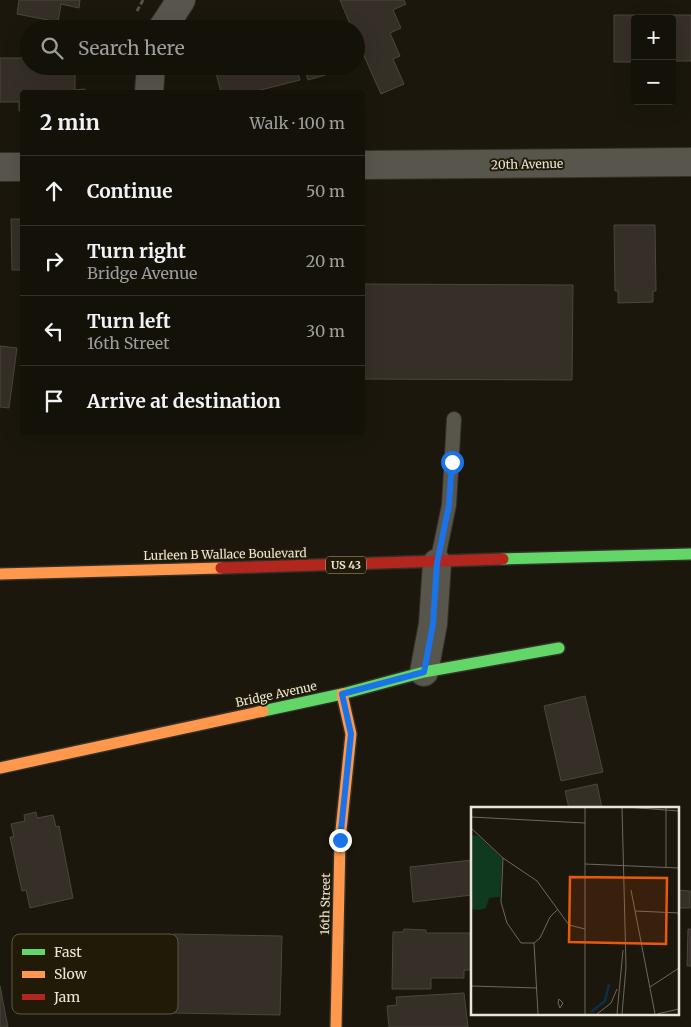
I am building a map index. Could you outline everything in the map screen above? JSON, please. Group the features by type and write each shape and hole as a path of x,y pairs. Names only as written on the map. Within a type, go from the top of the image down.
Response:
{"main road":[{"name":"Lurleen B Wallace Boulevard","path":"0,574 437,563 691,554"},
{"name":"Bridge Avenue","path":"0,768 342,694 424,672 559,648"},
{"name":"16th Street","path":"336,1027 340,840 351,734 342,694"}],"street":[{"path":"168,20 181,0"},
{"path":"149,90 150,75"},
{"name":"20th Avenue","path":"365,165 691,162"},
{"path":"0,167 20,167"},
{"path":"424,672 433,624 437,563"}],"lane":[{"path":"437,563 449,505 454,419"}],"building":[{"path":"19,0 80,0 79,8 61,4 58,20 48,20 17,14"},
{"path":"340,0 404,0 406,4 393,10 401,28 390,33 400,56 393,59 404,84 381,94 365,58 365,20 348,20"},
{"path":"614,15 631,15 631,62 614,62"},
{"path":"676,15 691,15 691,61 676,61"},
{"path":"0,58 20,58 20,75 75,75 75,90 20,90 20,111 19,102 0,102"},
{"path":"216,75 299,75 300,80 261,90 220,90"},
{"path":"307,75 326,75 308,80"},
{"path":"11,219 20,219 20,270 12,270"},
{"path":"614,225 655,225 656,291 653,291 653,302 618,303 618,291 615,291"},
{"path":"365,284 573,285 572,380 365,379"},
{"path":"0,346 17,348 9,408 0,407"},
{"path":"585,696 603,772 561,781 544,706"},
{"path":"597,784 602,807 569,807 565,791"},
{"path":"36,812 37,818 53,815 56,827 59,826 73,898 30,908 26,890 22,891 10,837 14,837 11,824 25,821 24,815"},
{"path":"471,860 471,895 413,902 410,867"},
{"path":"678,890 690,891 690,908 678,908"},
{"path":"404,929 426,930 426,933 471,933 471,970 464,970 464,978 431,978 431,989 392,989 393,932 403,932"},
{"path":"688,929 691,929 691,966 687,966"},
{"path":"178,934 282,936 280,1015 178,1013"},
{"path":"0,986 8,1027 0,1027"},
{"path":"464,993 468,1027 389,1027 387,1006 397,1005 396,997"}],"traffic: fast":[{"path":"503,559 691,554"},
{"path":"263,711 342,694 424,672 559,648"}],"traffic: slow":[{"path":"0,574 221,568"},
{"path":"336,1027 340,840 351,734 342,694"},
{"path":"0,768 263,711"}],"traffic: jam":[{"path":"221,568 503,559"}],"route":[{"path":"340,840 351,734 342,694 424,672 433,624 437,563 449,505 452,462"}]}
